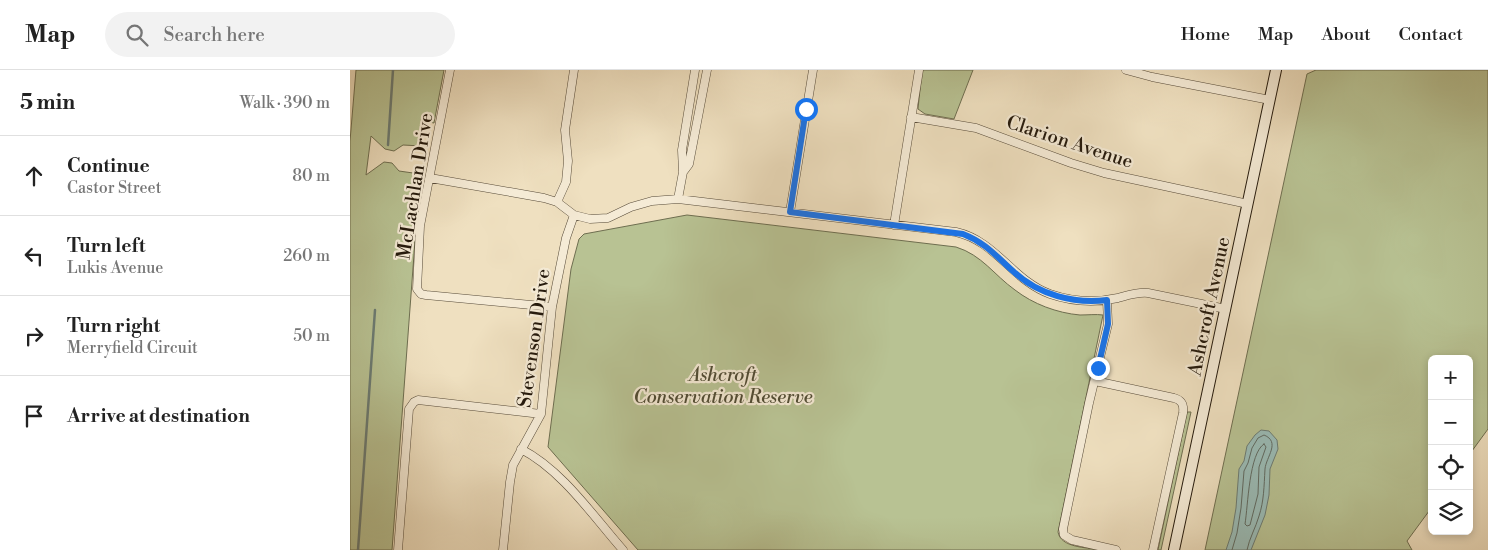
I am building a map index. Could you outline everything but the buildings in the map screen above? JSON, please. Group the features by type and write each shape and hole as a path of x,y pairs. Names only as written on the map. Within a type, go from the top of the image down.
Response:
{"main road":[{"name":"Ashcroft Avenue","path":"1174,550 1276,70"}],"street":[{"name":"McLachlan Drive","path":"450,70 420,226 417,286 419,292 426,295 552,307"},
{"path":"557,202 566,182 568,161 565,130 574,70"},
{"path":"678,200 683,172 682,150 696,70"},
{"path":"683,172 689,164 706,70"},
{"path":"790,212 813,70"},
{"path":"894,225 919,70"},
{"path":"1126,70 1152,77 1270,100"},
{"name":"Clarion Avenue","path":"911,117 976,128 1104,173 1248,204"},
{"path":"430,178 544,198 557,202 574,215 590,219 608,218 652,201 678,200 963,234 990,248 1022,278 1040,289 1069,299 1087,301 1107,300 1138,293 1148,293 1226,309"},
{"name":"Stevenson Drive","path":"503,550 513,465 541,414 552,307 566,238 574,215"},
{"path":"1107,300 1108,324 1063,529 1064,535 1072,540 1116,550"},
{"path":"1095,381 1174,398 1181,402 1183,407 1153,550"},
{"path":"398,550 409,409 414,402 418,400 541,414"},
{"path":"521,449 536,457 556,473 623,550"}],"green space":[{"path":"356,70 444,70 434,123 424,121 422,146 403,145 394,151 385,149 371,136 366,175 384,162 392,163 399,171 420,174 392,550 350,550 350,141"},
{"path":"922,70 973,70 954,119 925,114 918,109"},
{"path":"1316,70 1488,70 1488,429 1473,450 1473,355 1428,355 1428,512 1407,541 1412,550 1205,550 1307,74"},
{"name":"Ashcroft Conservation Reserve","path":"687,215 956,247 973,255 1015,290 1037,304 1071,314 1103,315 1058,532 1060,537 1069,544 1099,550 638,550 548,447 571,269 579,239 584,234"},
{"path":"1187,412 1191,412 1161,550 1158,550"}],"water":[{"path":"1261,430 1269,431 1277,440 1278,449 1270,469 1269,495 1265,515 1251,550 1226,550 1232,532 1236,508 1239,469 1244,461 1247,446"}],"waterway":[{"path":"388,145 393,70"},
{"path":"358,550 375,310"}],"route":[{"path":"806,109 790,212 963,234 990,248 1014,272 1050,294 1087,301 1107,300 1108,324 1098,368"}]}
